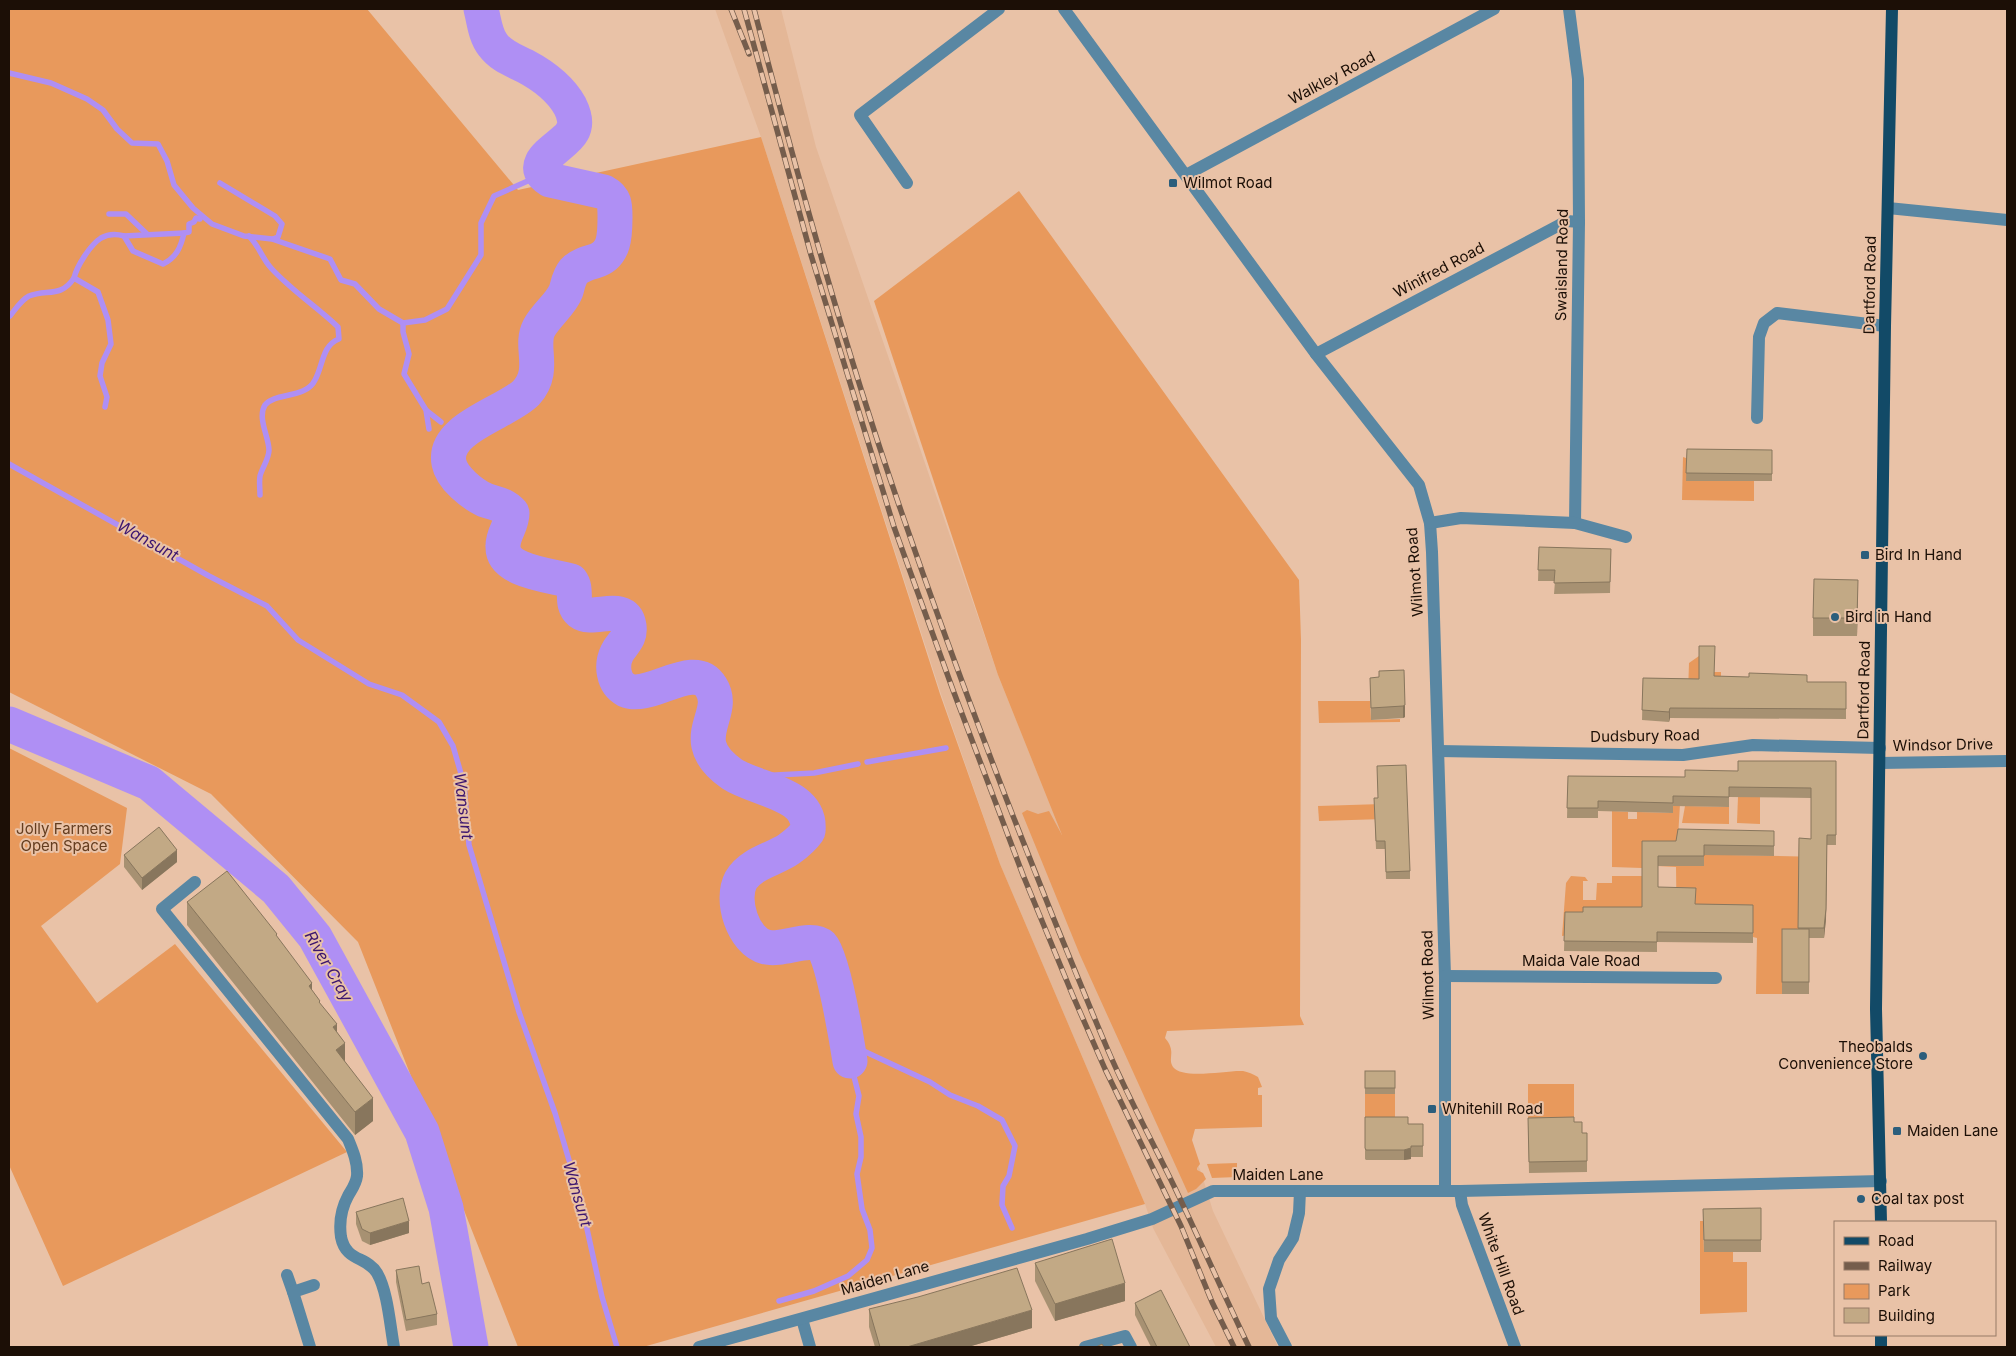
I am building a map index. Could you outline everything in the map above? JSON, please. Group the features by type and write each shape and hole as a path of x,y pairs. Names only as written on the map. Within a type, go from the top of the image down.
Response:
{"main road":[{"name":"Dartford Road","path":"1881,1221 1876,1009 1884,326 1892,9"}],"street":[{"path":"907,183 860,115 999,9"},
{"name":"Wilmot Road","path":"1064,9 1316,354 1419,485 1430,523 1432,552 1445,976 1445,1192"},
{"name":"Walkley Road","path":"1186,175 1494,9"},
{"name":"Swaisland Road","path":"1569,9 1578,79 1579,222 1575,523"},
{"path":"1888,208 2007,220"},
{"name":"Winifred Road","path":"1316,354 1566,221 1579,222"},
{"path":"1757,418 1759,337 1764,323 1777,313 1884,326"},
{"path":"1430,523 1461,518 1575,523 1626,537"},
{"name":"Dudsbury Road","path":"1439,751 1683,755 1752,745 1880,748"},
{"name":"Windsor Drive","path":"1880,762 2007,761"},
{"path":"195,882 162,908 348,1139 356,1160 357,1176 354,1187 347,1197 341,1214 342,1240 354,1258 372,1266 379,1278 394,1347"},
{"name":"Maida Vale Road","path":"1445,976 1716,978"},
{"name":"Maiden Lane","path":"699,1347 1152,1219 1213,1191 1445,1192 1880,1181"},
{"path":"1286,1347 1271,1318 1269,1288 1279,1260 1293,1238 1299,1214 1300,1191"},
{"name":"White Hill Road","path":"1460,1191 1462,1205 1515,1347"},
{"path":"287,1275 310,1347"},
{"path":"293,1292 314,1285"},
{"path":"802,1319 810,1347"},
{"path":"1085,1347 1125,1336 1131,1347"}],"shaded area":[{"path":"715,9 781,9 816,147 998,675 1140,1029 1201,1172 1213,1211 1278,1347 1216,1347 1153,1228 1145,1204 1000,864 941,694 761,137"}],"green space":[{"path":"9,9 367,9 518,190 761,137 940,694 1000,864 1145,1204 643,1347 518,1347 358,942 211,794 9,692"},
{"path":"1019,191 1299,580 1301,640 1300,1016 1304,1025 1167,1031 1165,1038 1169,1043 1171,1051 1171,1064 1178,1071 1206,1074 1243,1071 1258,1077 1262,1087 1258,1088 1258,1095 1262,1095 1262,1127 1195,1129 1192,1140 1200,1164 1197,1170 1203,1173 1206,1179 1196,1189 1188,1193 1080,955 1022,813 1027,810 1038,814 1049,811 1062,835 998,675 874,301"},
{"path":"1683,457 1754,481 1754,501 1682,500"},
{"path":"1699,656 1699,672 1721,672 1721,692 1688,693 1689,663"},
{"path":"1318,701 1370,701 1371,720 1400,719 1400,722 1319,723"},
{"name":"Jolly Farmers Open Space","path":"9,748 127,808 120,864 41,926 97,1003 175,944 347,1152 63,1286 9,1165"},
{"path":"1738,797 1760,797 1760,824 1737,823"},
{"path":"1382,804 1384,819 1319,821 1318,806"},
{"path":"1680,804 1677,854 1823,857 1798,934 1782,994 1756,994 1757,938 1753,937 1752,907 1682,942 1677,942 1676,867 1642,863 1642,868 1612,867 1612,811 1628,812 1628,819 1637,819 1637,812 1673,813 1673,805"},
{"path":"1685,806 1729,807 1729,824 1682,823"},
{"path":"1571,876 1585,877 1588,881 1583,881 1583,900 1596,900 1597,883 1612,883 1612,876 1642,876 1658,921 1562,936 1566,883"},
{"path":"1528,1084 1574,1084 1574,1127 1528,1129"},
{"path":"1365,1094 1395,1094 1395,1135 1365,1128"},
{"path":"1237,1163 1237,1177 1212,1178 1207,1164"},
{"path":"1700,1221 1703,1221 1704,1252 1733,1252 1733,1262 1747,1262 1747,1312 1700,1314"}],"building":[{"path":"1687,449 1772,450 1772,474 1686,473"},
{"path":"1539,547 1611,549 1610,582 1554,583 1555,570 1538,570"},
{"path":"1814,579 1858,580 1857,618 1813,618"},
{"path":"1699,646 1715,646 1714,676 1749,677 1749,673 1807,675 1807,682 1846,682 1846,709 1670,708 1669,712 1642,710 1643,678 1699,679"},
{"path":"1404,670 1405,705 1371,708 1370,678 1379,677 1379,671"},
{"path":"1738,761 1836,761 1836,835 1827,835 1824,928 1798,928 1799,838 1811,839 1811,788 1729,787 1729,797 1673,796 1673,803 1598,801 1598,808 1567,808 1568,776 1685,777 1685,770 1738,771"},
{"path":"1406,765 1410,871 1386,872 1385,841 1376,841 1374,798 1378,798 1377,766"},
{"path":"159,827 177,850 142,878 124,855"},
{"path":"1678,829 1774,831 1774,846 1704,845 1704,856 1658,856 1658,887 1696,888 1695,904 1753,905 1753,933 1657,932 1657,942 1564,941 1565,912 1583,912 1583,907 1642,907 1642,841 1676,841"},
{"path":"227,871 277,934 312,983 309,986 319,1002 337,1024 333,1027 345,1043 336,1050 373,1098 355,1112 187,902"},
{"path":"1782,929 1809,929 1809,982 1782,982"},
{"path":"1365,1071 1395,1071 1395,1088 1365,1088"},
{"path":"1365,1117 1408,1117 1408,1124 1423,1124 1423,1146 1411,1146 1411,1148 1404,1150 1366,1150"},
{"path":"1574,1117 1574,1122 1582,1122 1582,1133 1587,1133 1587,1161 1529,1162 1528,1118"},
{"path":"403,1198 409,1221 370,1233 362,1229 356,1212"},
{"path":"1761,1208 1761,1240 1704,1240 1703,1209"},
{"path":"1112,1239 1125,1283 1055,1304 1035,1263"},
{"path":"419,1266 422,1284 429,1282 437,1314 406,1320 396,1270"},
{"path":"1017,1268 1032,1310 907,1347 880,1347 869,1309 918,1297"},
{"path":"1161,1290 1190,1347 1157,1347 1135,1303"}],"waterway":[{"path":"481,9 488,37 496,49 503,55 544,78 561,93 573,112 574,129 543,161 541,167 543,174 550,180 608,194 614,205 615,231 607,254 574,271 564,296 539,328 536,335 537,367 532,384 526,393 477,422 455,440 449,451 451,469 458,480 474,494 503,506 512,513 503,546 505,555 510,562 529,571 571,581 574,589 575,605 580,612 593,615 615,613 626,619 629,626 629,634 617,653 614,663 614,673 622,687 636,692 694,677 703,680 711,687 715,697 715,707 708,738 710,750 717,761 732,774 780,794 792,800 801,808 807,818 808,831 789,849 757,865 745,874 738,888 738,908 745,928 751,937 766,947 773,948 811,942 822,946 831,966 835,982 850,1061"},
{"path":"9,73 51,83 87,99 103,110 117,129 132,143 158,144 167,161 174,185 193,208 212,224 244,236 272,239 330,259 341,280 355,284 379,309 403,323 425,320 447,309 481,255 481,223 494,196 530,180"},
{"path":"220,183 275,216 282,224 278,237 273,239"},
{"path":"109,214 126,214 147,234"},
{"path":"105,407 107,397 100,376 102,363 111,344 108,320 98,292 74,278 84,256 101,238 118,235 124,236 133,251 163,264 177,252 184,233 189,232 189,224 194,222 196,218 200,219"},
{"path":"124,236 184,233"},
{"path":"249,236 268,264 279,276 338,327 339,339 333,342 326,351 318,374 311,386 298,393 276,398 265,405 262,416 269,450 260,476 260,495"},
{"path":"10,316 29,296 59,291 74,278"},
{"path":"403,323 403,332 409,354 404,374 426,410 429,429"},
{"path":"427,411 441,422"},
{"name":"Wansunt","path":"9,464 209,576 267,606 298,640 369,684 402,695 439,722 453,746 464,784 469,845 519,1012 555,1113 580,1197 602,1297 617,1347"},
{"name":"River Cray","path":"9,724 149,783 276,889 315,937 422,1132 446,1208 471,1347"},
{"path":"867,762 946,748"},
{"path":"745,781 758,776 814,773 858,764"},
{"path":"846,1038 853,1046 930,1082 950,1095 978,1106 1002,1120 1015,1146 1009,1176 1003,1186 1002,1205 1012,1228"},
{"path":"779,1301 814,1291 848,1276 867,1260 872,1248 870,1230 862,1209 857,1174 861,1157 861,1137 856,1114 859,1096 850,1061"}],"railway":[{"path":"731,9 749,54"},
{"path":"744,9 811,255 894,527 953,690 1023,875 1073,996 1105,1069 1181,1226 1212,1302 1234,1347"},
{"path":"754,9 804,196 878,444 973,710 1025,846 1107,1048 1183,1204 1249,1347"}],"place":[{"name":"Wilmot Road","path":"1173,183"},
{"name":"Bird In Hand","path":"1865,555"},
{"name":"Bird in Hand","path":"1835,617"},
{"name":"Theobalds Convenience Store","path":"1923,1056"},
{"name":"Whitehill Road","path":"1432,1109"},
{"name":"Maiden Lane","path":"1897,1131"},
{"name":"Coal tax post","path":"1861,1199"}]}
